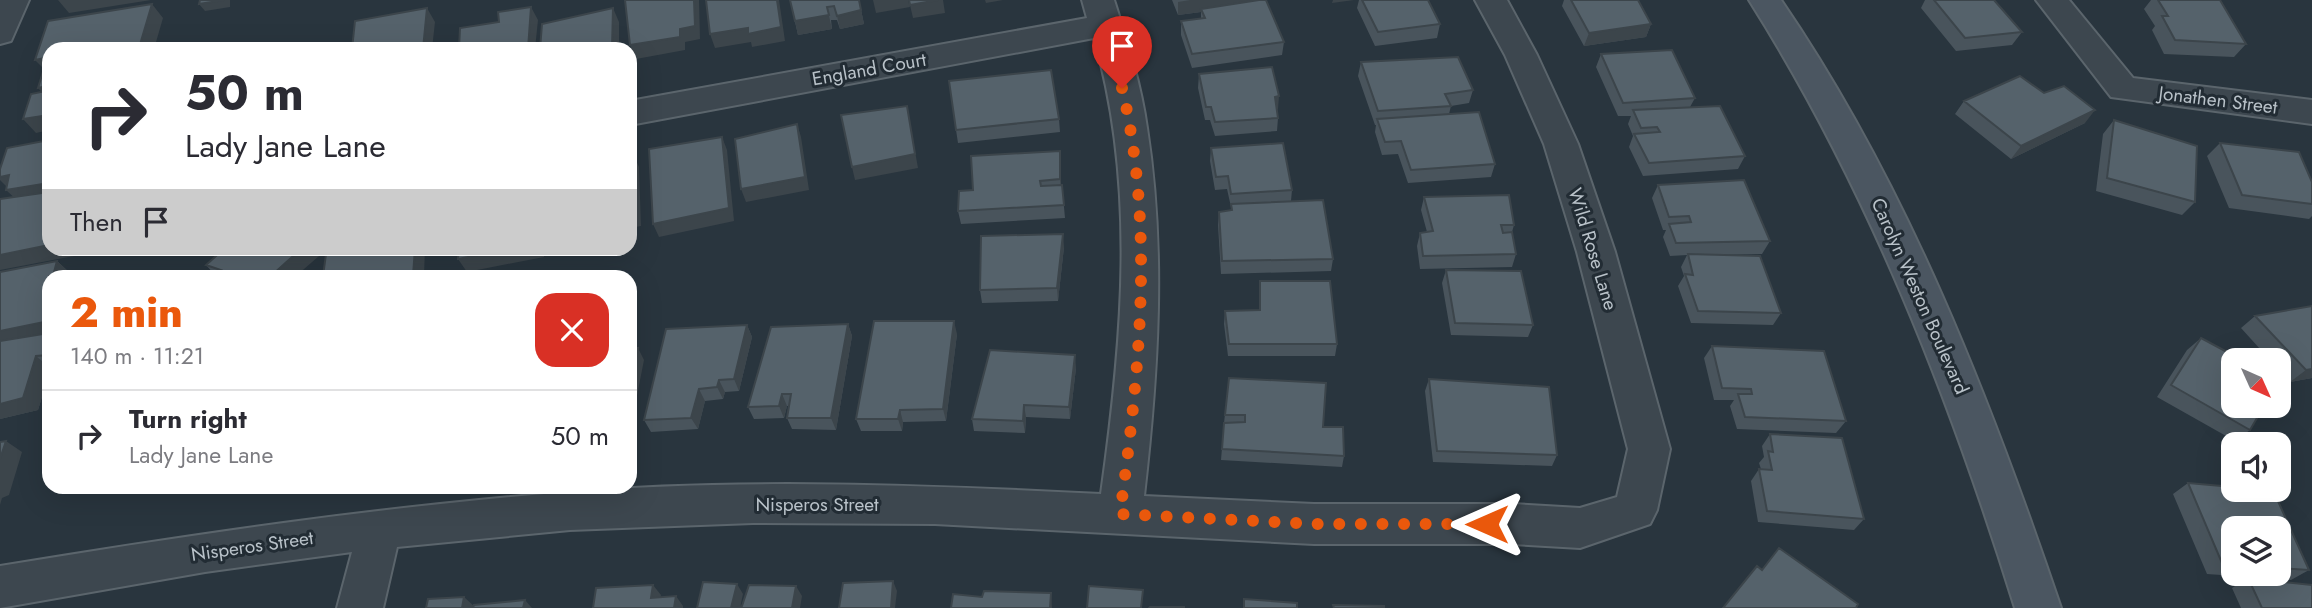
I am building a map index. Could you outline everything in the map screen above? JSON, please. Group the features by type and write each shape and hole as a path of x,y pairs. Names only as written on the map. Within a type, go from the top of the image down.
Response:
{"street":[{"path":"0,33 13,0"},
{"name":"Wild Rose Lane","path":"1491,0 1521,55 1561,144 1596,252 1649,449 1635,510"},
{"name":"Carolyn Weston Boulevard","path":"1765,0 1788,33 1841,128 1949,354 1997,479 2038,608"},
{"name":"Jonathen Street","path":"2052,0 2123,89 2312,111"},
{"path":"1103,13 1127,109 1137,186 1141,294 1136,397 1120,514"},
{"name":"England Court","path":"637,112 1103,13"},
{"name":"Nisperos Street","path":"0,587 205,552 380,528 570,512 753,504 935,505 1314,524 1511,524 1580,528 1635,510"},
{"path":"360,608 380,528"}],"building":[{"path":"200,0 224,0 199,4"},
{"path":"625,0 694,0 695,26 680,29 680,37 637,44 630,42"},
{"path":"706,0 777,0 781,27 748,34 748,28 710,34"},
{"path":"790,0 859,0 861,10 837,16 834,6 827,7 829,15 795,21"},
{"path":"909,0 938,0 910,5"},
{"path":"1266,0 1284,42 1192,54 1181,21 1205,18 1201,9"},
{"path":"1362,0 1428,0 1440,24 1378,32"},
{"path":"1571,0 1638,0 1651,24 1589,33"},
{"path":"1934,0 1994,0 2022,32 1965,38"},
{"path":"2158,0 2220,0 2246,44 2175,40 2162,16 2168,16"},
{"path":"152,4 141,42 42,42 42,58 35,60 48,21"},
{"path":"531,7 528,42 459,42 460,28 499,22 498,12"},
{"path":"427,8 424,42 353,42 355,21"},
{"path":"613,8 612,42 541,42 542,24"},
{"path":"1672,50 1695,98 1623,103 1601,54"},
{"path":"1458,57 1473,90 1445,94 1451,106 1378,111 1361,62"},
{"path":"1272,67 1279,96 1275,97 1278,118 1215,122 1211,107 1206,107 1199,74"},
{"path":"1051,70 1059,119 956,130 949,81"},
{"path":"2020,76 2044,93 2064,86 2095,110 2021,146 1964,101"},
{"path":"42,92 42,116 23,119 31,94"},
{"path":"907,106 915,154 852,167 841,115"},
{"path":"1720,106 1745,156 1649,163 1634,134 1660,132 1657,127 1641,128 1633,110"},
{"path":"1479,112 1495,164 1411,170 1401,141 1385,142 1377,119"},
{"path":"2114,120 2197,146 2195,202 2107,178"},
{"path":"797,124 805,177 741,189 735,139"},
{"path":"722,137 729,208 653,224 649,149"},
{"path":"42,141 42,184 6,190 9,175 0,177 0,169 7,148"},
{"path":"1283,143 1292,190 1231,194 1228,176 1216,177 1211,148"},
{"path":"2220,143 2299,152 2312,182 2312,204 2242,195"},
{"path":"1060,151 1060,179 1040,181 1041,186 1062,185 1064,205 958,211 959,191 973,190 971,156"},
{"path":"1744,180 1770,241 1676,243 1669,224 1691,222 1689,216 1669,217 1658,185"},
{"path":"42,193 42,246 0,255 0,199"},
{"path":"1509,195 1514,225 1501,225 1503,233 1512,232 1516,254 1423,256 1420,233 1433,231 1424,197"},
{"path":"1323,200 1333,259 1222,261 1219,212 1232,210 1231,204"},
{"path":"1063,234 1057,288 980,290 981,236"},
{"path":"1688,254 1760,256 1781,313 1698,311 1685,274 1693,275"},
{"path":"216,256 293,256 278,270 221,270 206,265"},
{"path":"326,256 414,256 413,270 324,270"},
{"path":"57,261 55,270 42,270 42,322 0,331 0,272"},
{"path":"1446,270 1521,271 1533,325 1455,323"},
{"path":"1260,281 1330,281 1337,344 1229,344 1225,311 1260,310"},
{"path":"2312,306 2312,369 2306,370 2291,354 2291,348 2285,348 2255,316"},
{"path":"874,321 954,321 943,409 900,410 898,419 856,419"},
{"path":"848,324 831,418 787,418 791,394 782,394 779,406 748,407 771,327"},
{"path":"747,325 734,379 719,380 717,387 699,389 691,418 644,420 666,329"},
{"path":"42,334 42,356 36,356 23,398 0,404 0,341"},
{"path":"2201,338 2221,349 2221,413 2171,385"},
{"path":"1712,346 1824,351 1846,421 1745,417 1738,394 1752,394 1751,389 1722,388"},
{"path":"990,350 1075,355 1069,407 1024,405 1023,421 972,419"},
{"path":"1229,378 1326,383 1323,427 1343,427 1344,456 1222,449 1224,423 1245,422 1245,415 1225,415"},
{"path":"1429,379 1549,387 1557,455 1437,451"},
{"path":"2229,418 2257,418 2250,430"},
{"path":"1770,434 1842,438 1864,519 1767,511 1759,469 1772,470 1768,451 1773,452"},
{"path":"6,441 0,459 0,442"},
{"path":"2188,483 2221,486 2221,502 2278,502 2285,516 2221,516 2221,561"},
{"path":"2291,530 2309,570 2291,569"},
{"path":"1779,548 1858,604 1856,608 1723,608 1757,566 1762,570"},
{"path":"893,581 891,608 839,608 843,583"},
{"path":"703,582 737,584 731,608 697,608"},
{"path":"2291,583 2312,585 2312,608 2262,608 2252,586 2291,586"},
{"path":"653,585 651,598 676,596 674,608 593,608 596,588"},
{"path":"749,585 796,586 792,608 735,608 742,606"},
{"path":"1089,586 1143,590 1141,608 1087,608"},
{"path":"984,591 1051,593 1050,608 951,608 953,594 982,597"},
{"path":"464,597 462,608 426,608 428,599"},
{"path":"1244,599 1297,603 1297,608 1244,608"},
{"path":"525,600 523,608 473,608 474,605"},
{"path":"1333,605 1384,606 1384,608 1334,608"}],"route":[{"path":"1122,88 1138,199 1141,294 1136,397 1120,514 1314,524 1487,524"}]}
